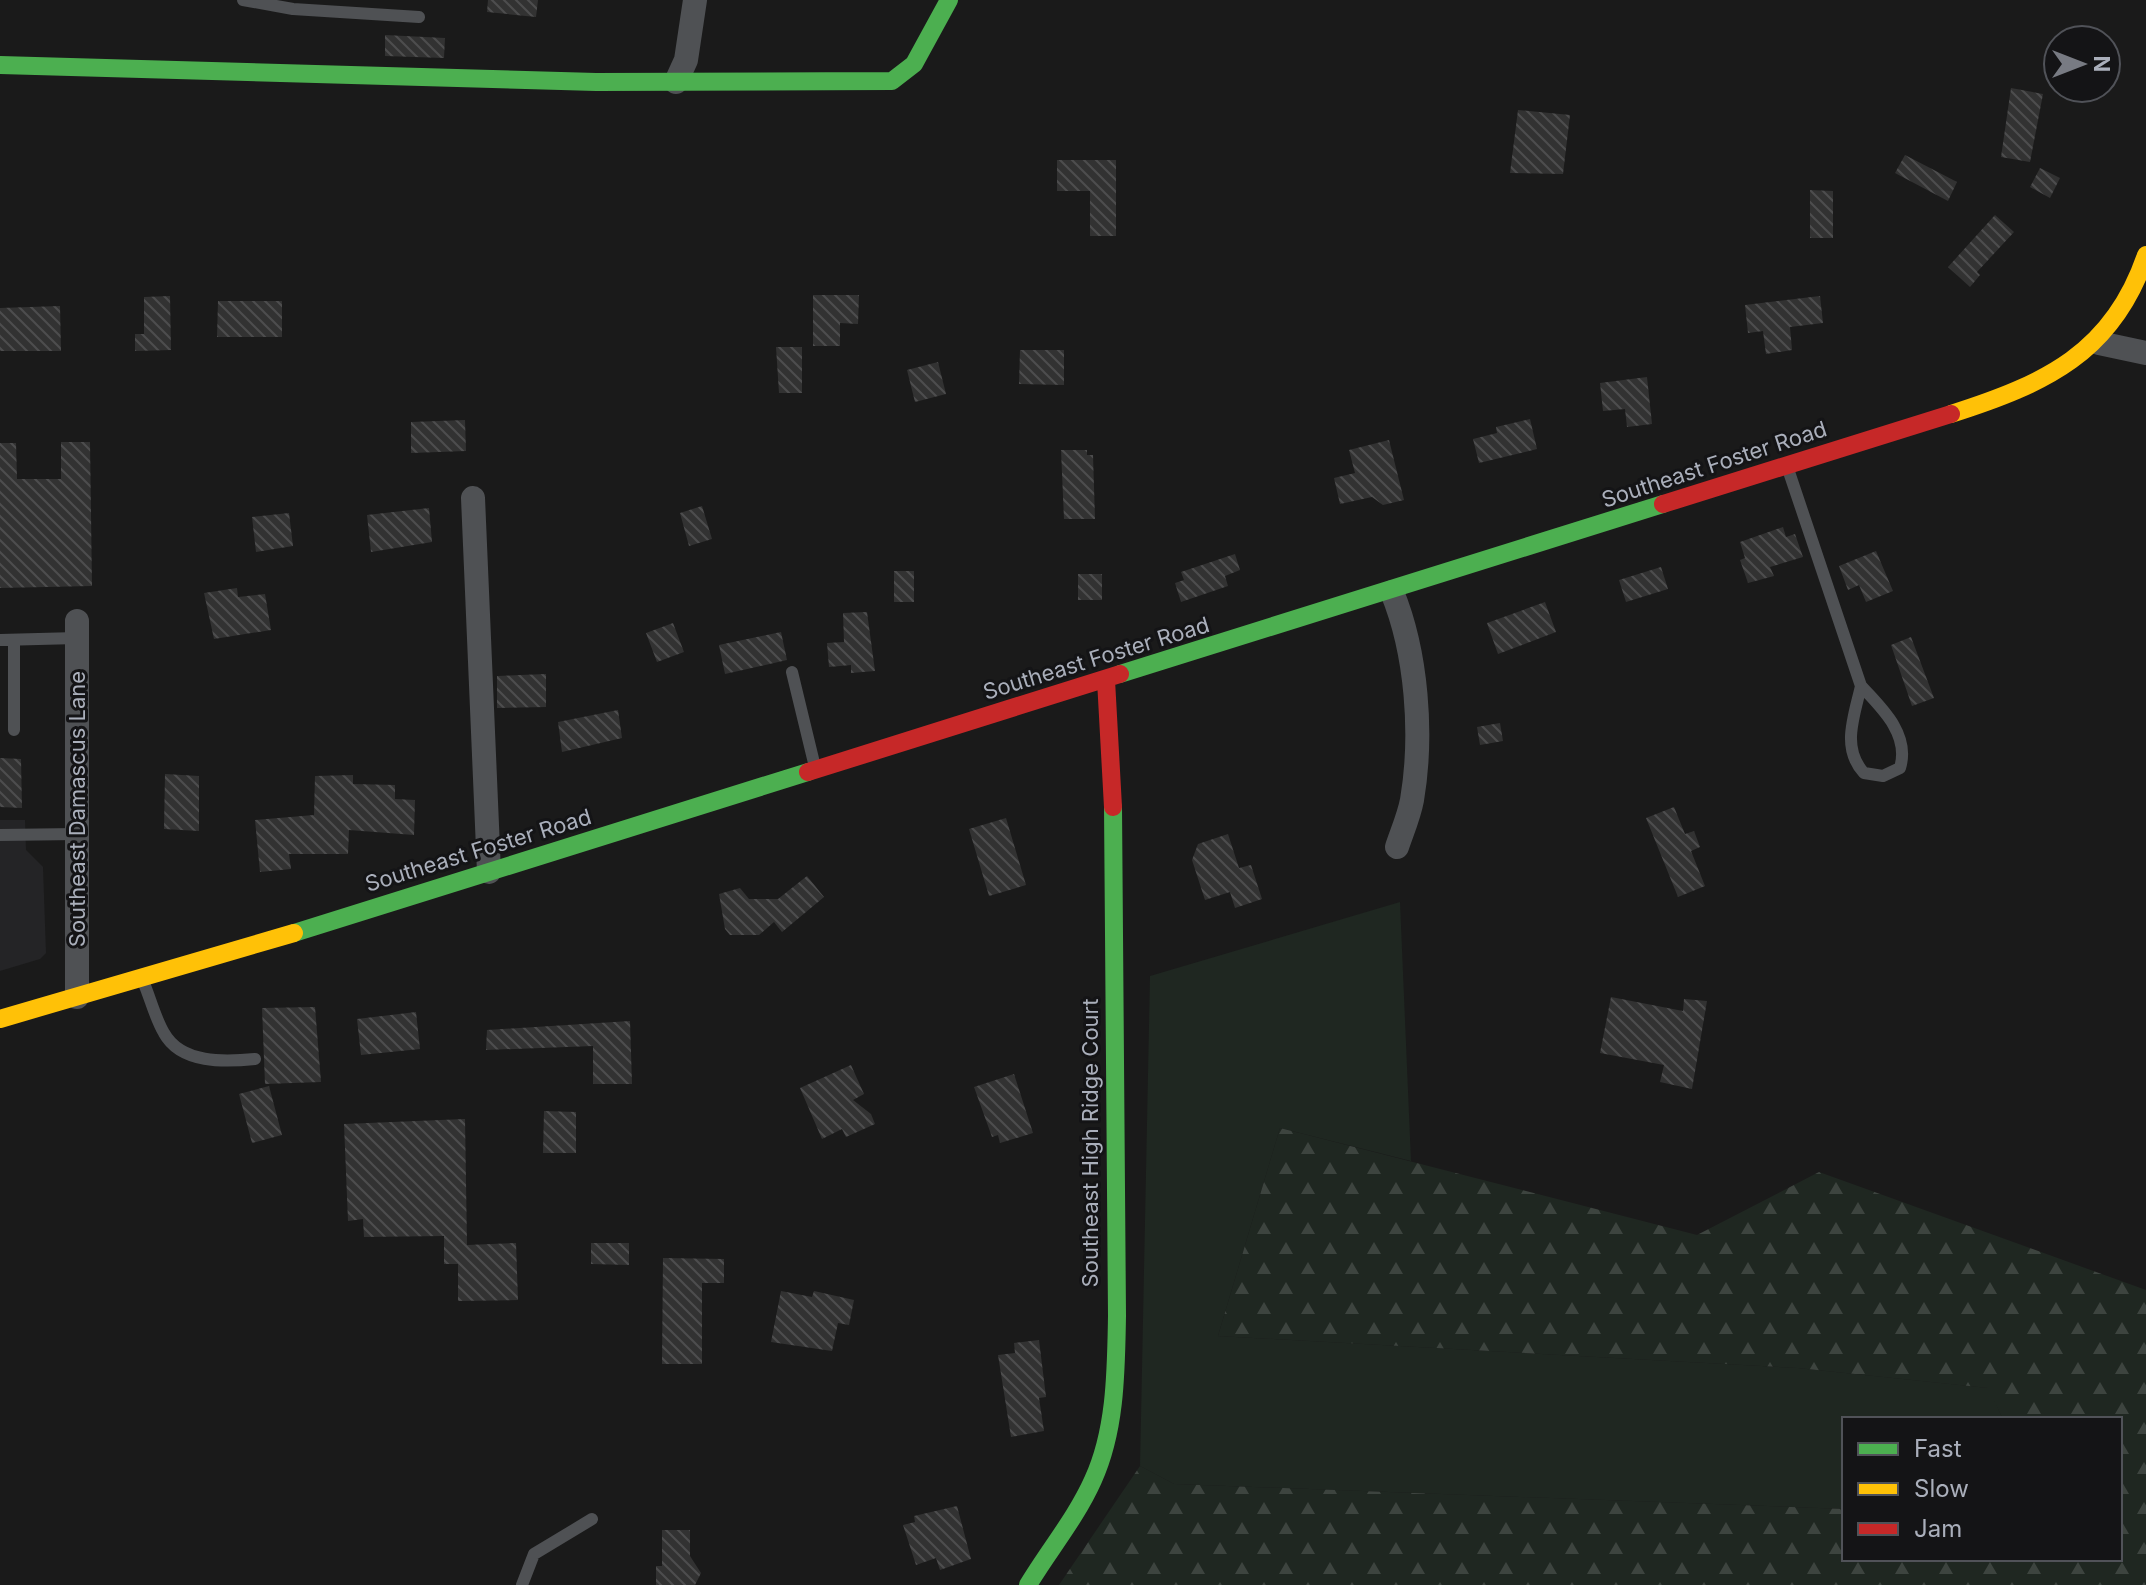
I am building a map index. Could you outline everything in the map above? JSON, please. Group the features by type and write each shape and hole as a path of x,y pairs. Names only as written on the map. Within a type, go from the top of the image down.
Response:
{"main road":[{"path":"0,65 285,76 676,82 892,81 914,64 949,0"},
{"name":"Southeast Foster Road","path":"0,1019 489,872 1392,592 2032,384 2099,343 2126,303 2146,255"},
{"name":"Southeast High Ridge Court","path":"1028,1585 1085,1495 1100,1460 1110,1406 1115,1298 1113,823 1106,680"}],"street":[{"path":"676,82 686,60 695,0"},
{"path":"2099,343 2146,353"},
{"path":"473,498 489,872"},
{"path":"1392,592 1402,616 1410,654 1416,734 1412,801 1397,847"},
{"name":"Southeast Damascus Lane","path":"77,630 77,997"}],"lane":[{"path":"243,0 293,9 419,17"},
{"path":"1787,466 1861,686 1884,710 1900,738 1904,756 1900,768 1883,776 1864,773 1853,761 1849,732 1861,686"},
{"path":"0,640 77,630"},
{"path":"14,640 14,730"},
{"path":"792,672 816,770"},
{"path":"0,835 77,834"},
{"path":"141,978 164,1034 184,1051 205,1060 255,1059"},
{"path":"522,1585 534,1554 592,1519"}],"shaded area":[{"path":"0,820 25,820 26,850 43,867 46,953 40,959 0,971"}],"green space":[{"path":"1400,902 1411,1161 1280,1128 1218,1336 1798,1368 1989,1388 2002,1417 1842,1417 1842,1509 1174,1484 1140,1466 1150,976"},
{"path":"1280,1128 1697,1235 1819,1172 2146,1290 2146,1585 1059,1585 1140,1466 1174,1484 1842,1509 1842,1561 2122,1561 2122,1417 2002,1417 1988,1388 1798,1368 1218,1336"}],"building":[{"path":"488,0 538,0 536,17 487,12"},
{"path":"385,35 445,38 444,58 385,56"},
{"path":"2011,88 2042,94 2030,162 2001,157"},
{"path":"1518,110 1570,115 1563,174 1510,173"},
{"path":"1905,155 1957,182 1948,201 1895,173"},
{"path":"1057,160 1116,160 1116,236 1090,236 1090,191 1057,191"},
{"path":"2040,168 2060,178 2050,198 2030,187"},
{"path":"1810,190 1833,191 1833,238 1810,238"},
{"path":"1995,215 2014,232 1977,272 1980,275 1970,287 1948,267"},
{"path":"813,295 859,295 858,324 840,323 840,346 813,346"},
{"path":"170,296 171,350 135,351 135,334 144,334 144,297"},
{"path":"1820,296 1823,323 1790,327 1792,350 1766,354 1763,331 1748,333 1745,305"},
{"path":"218,301 282,301 282,337 217,337"},
{"path":"60,306 61,351 0,351 0,308"},
{"path":"776,347 802,347 802,393 779,393"},
{"path":"1020,350 1064,350 1064,385 1019,384"},
{"path":"938,362 946,394 915,402 907,370"},
{"path":"1647,377 1652,424 1627,427 1625,409 1603,411 1600,383"},
{"path":"1530,419 1537,449 1479,463 1473,439 1497,433 1496,427"},
{"path":"465,420 466,451 411,453 411,422"},
{"path":"1389,440 1404,500 1383,505 1372,497 1340,504 1334,478 1355,473 1349,450"},
{"path":"61,442 90,442 92,586 0,588 0,443 16,443 17,479 61,479"},
{"path":"1061,450 1087,450 1087,455 1093,455 1095,519 1064,519"},
{"path":"702,506 712,539 689,546 680,513"},
{"path":"429,508 432,542 371,552 367,515"},
{"path":"289,513 293,546 256,552 252,517"},
{"path":"1783,527 1786,537 1795,534 1803,557 1770,567 1774,576 1748,583 1740,560 1745,558 1740,542"},
{"path":"1876,551 1893,591 1866,602 1859,585 1848,590 1839,566"},
{"path":"1235,554 1240,570 1225,576 1228,586 1181,602 1175,583 1184,580 1181,572"},
{"path":"1661,567 1668,589 1626,602 1619,580"},
{"path":"894,571 914,571 914,602 894,602"},
{"path":"1078,574 1102,574 1102,600 1078,600"},
{"path":"237,588 238,597 265,594 271,630 214,639 204,593"},
{"path":"1545,602 1556,632 1498,654 1487,623"},
{"path":"867,612 875,671 851,673 851,665 829,667 827,643 844,642 843,613"},
{"path":"673,623 684,652 657,662 646,633"},
{"path":"781,632 787,660 725,674 719,645"},
{"path":"1911,637 1934,698 1912,706 1891,645"},
{"path":"546,674 546,707 497,708 497,676"},
{"path":"618,710 622,738 562,752 558,722"},
{"path":"1500,723 1503,741 1480,745 1477,727"},
{"path":"0,758 21,759 22,808 0,807"},
{"path":"165,774 199,776 199,831 164,829"},
{"path":"353,775 353,784 395,785 395,799 415,800 414,835 349,830 348,854 289,854 291,869 260,872 255,820 314,815 315,776"},
{"path":"1674,807 1685,834 1694,831 1700,847 1691,851 1705,886 1678,897 1646,818"},
{"path":"1006,818 1026,885 989,896 969,829"},
{"path":"1228,834 1239,868 1251,865 1262,899 1235,908 1230,892 1205,900 1192,860 1198,844"},
{"path":"807,876 824,897 782,932 774,922 759,935 730,935 725,929 719,894 740,888 749,899 778,899"},
{"path":"1611,997 1683,1011 1684,999 1707,1001 1692,1089 1660,1082 1664,1065 1600,1053"},
{"path":"315,1007 321,1082 265,1084 262,1008"},
{"path":"416,1012 420,1049 361,1055 357,1019"},
{"path":"630,1021 632,1084 593,1084 593,1046 486,1050 487,1030"},
{"path":"851,1065 864,1094 853,1100 871,1114 875,1124 846,1137 842,1129 822,1139 800,1088"},
{"path":"1014,1074 1033,1133 1000,1143 998,1135 992,1137 974,1087"},
{"path":"269,1086 282,1135 252,1143 239,1094"},
{"path":"544,1111 576,1112 576,1153 543,1153"},
{"path":"465,1119 467,1245 516,1243 518,1300 458,1301 458,1264 444,1264 444,1236 364,1237 363,1219 348,1221 344,1124"},
{"path":"591,1243 629,1243 629,1265 591,1264"},
{"path":"663,1258 724,1259 724,1283 702,1283 702,1364 662,1364"},
{"path":"781,1291 812,1297 814,1291 854,1300 849,1325 838,1323 832,1351 771,1342"},
{"path":"1039,1340 1046,1397 1039,1398 1044,1431 1011,1437 998,1355 1015,1353 1014,1343"},
{"path":"957,1506 971,1559 940,1570 936,1558 916,1565 903,1525 915,1522 914,1516"},
{"path":"662,1530 690,1530 690,1556 701,1573 695,1585 656,1585 656,1566 662,1566"}],"traffic: fast":[{"path":"0,65 596,82 892,81 914,64 949,0"},
{"path":"1120,674 1663,504"},
{"path":"294,933 808,772"},
{"path":"1028,1585 1093,1480 1101,1461 1113,1400 1117,1316 1113,807"}],"traffic: slow":[{"path":"1951,414 2016,390 2071,360 2095,340 2115,317 2132,289 2146,255"},
{"path":"0,1019 294,933"}],"traffic: jam":[{"path":"1663,504 1951,414"},
{"path":"808,772 1120,674"},
{"path":"1106,680 1113,807"}]}
